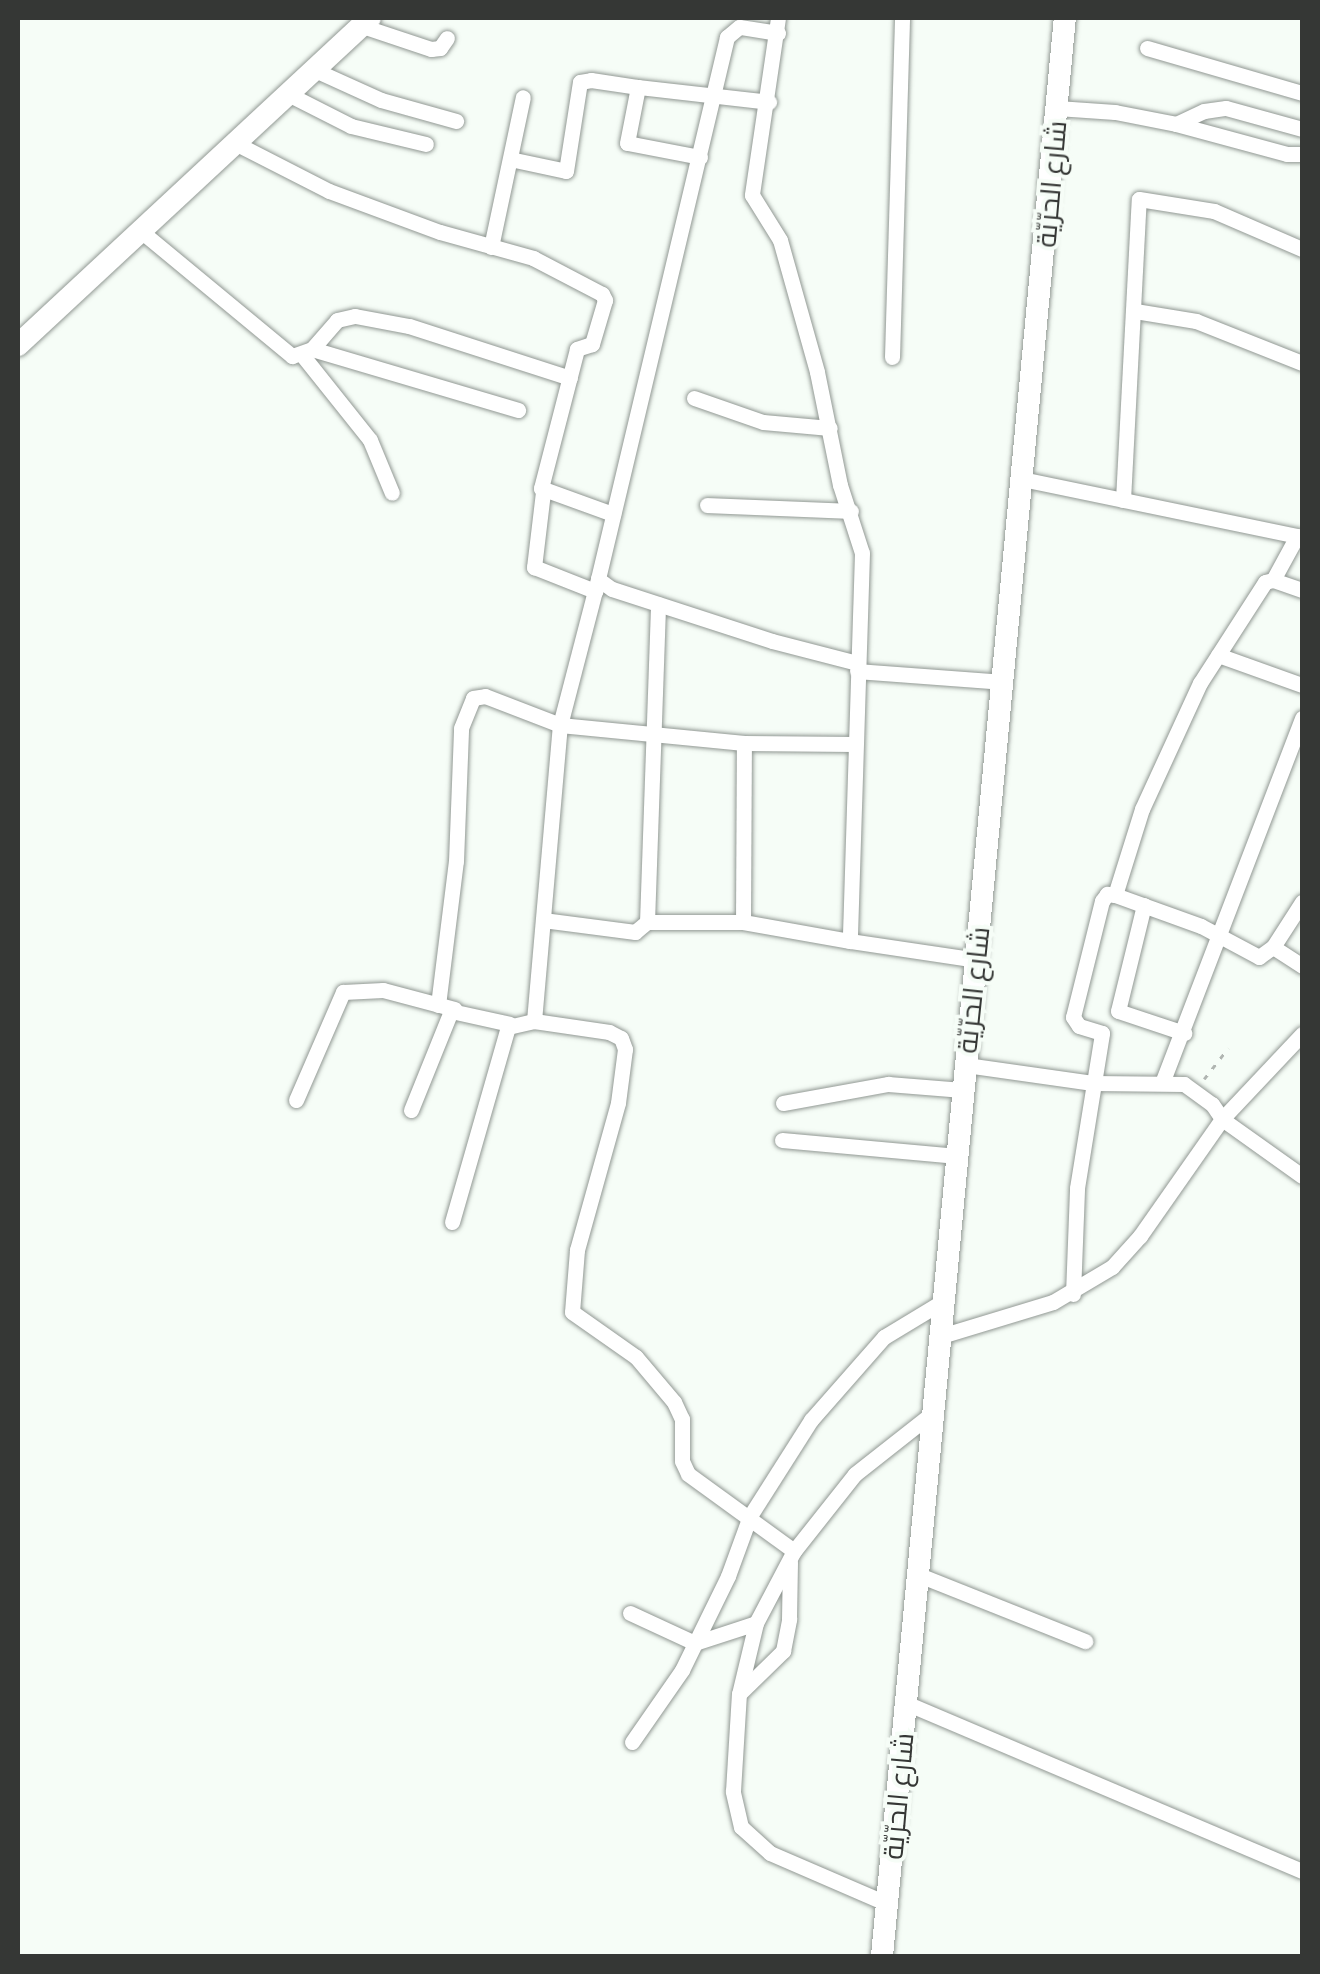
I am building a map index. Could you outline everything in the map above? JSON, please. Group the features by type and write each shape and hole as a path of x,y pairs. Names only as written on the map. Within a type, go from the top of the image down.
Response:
{"main road":[{"name":"شارع الحرّيّة","path":"882,1956 1063,19"},
{"path":"18,346 366,22"}],"street":[{"path":"892,357 902,18"},
{"path":"366,22 430,49 440,48 448,38"},
{"path":"534,1021 560,725 730,32 739,28 778,26 752,194 780,240 830,428 840,485 862,553 850,941"},
{"path":"1146,48 1302,93"},
{"path":"317,71 381,100 456,121"},
{"path":"510,159 563,172 580,82 584,79 769,102"},
{"path":"638,87 628,144 700,157"},
{"path":"290,95 351,126 426,144"},
{"path":"491,247 523,98"},
{"path":"1057,108 1176,124 1287,154 1302,154"},
{"path":"1176,124 1226,108 1302,129"},
{"path":"237,144 329,191 533,258 604,296 592,344 578,346 543,492 534,567 857,667 1004,682"},
{"path":"1123,500 1140,198 1214,211 1302,250"},
{"path":"142,232 288,354 307,352 518,410"},
{"path":"1135,311 1187,318 1302,363"},
{"path":"307,352 337,320 355,316 408,326 570,378"},
{"path":"307,352 370,440 392,493"},
{"path":"694,398 764,422 830,428"},
{"path":"1022,479 1300,536 1273,580"},
{"path":"543,492 613,514"},
{"path":"706,506 851,511"},
{"path":"1116,896 1142,809 1188,708 1218,655 1266,582 1273,580 1302,590"},
{"path":"647,922 658,604"},
{"path":"1218,655 1302,686"},
{"path":"412,1110 445,1020 464,713 473,698 485,696 560,725 651,730 744,743 854,744"},
{"path":"1162,1083 1222,936 1302,718"},
{"path":"743,922 744,743"},
{"path":"1144,905 1111,1033 1079,1026 1072,1017 1107,894 1144,905 1222,936 1260,957 1273,947 1302,902"},
{"path":"543,920 635,932 647,922 743,922 977,960"},
{"path":"1273,947 1302,966"},
{"path":"296,1100 343,992 383,990 510,1024 534,1021 617,1034 625,1050 618,1103 576,1250 572,1312 636,1357 674,1402 682,1418 682,1456 688,1474 750,1516 792,1554"},
{"path":"1118,1011 1184,1032"},
{"path":"452,1222 510,1024"},
{"path":"1073,1294 1077,1188 1102,1033"},
{"path":"941,1336 1073,1294 1099,1278 1131,1246 1222,1119 1302,1034"},
{"path":"966,1065 1093,1083 1177,1083 1195,1090 1222,1119 1302,1176"},
{"path":"783,1103 888,1084 963,1090"},
{"path":"782,1140 957,1156"},
{"path":"632,1742 674,1684 750,1516 811,1420 884,1337 945,1300"},
{"path":"888,1904 770,1852 741,1827 733,1791 739,1694 756,1623 792,1554 856,1474 935,1411"},
{"path":"739,1694 782,1651 789,1619 792,1554"},
{"path":"919,1575 1085,1640"},
{"path":"630,1613 695,1643 756,1623"},
{"path":"906,1703 1302,1871"}],"path":[{"path":"1195,1090 1228,1048"}]}
